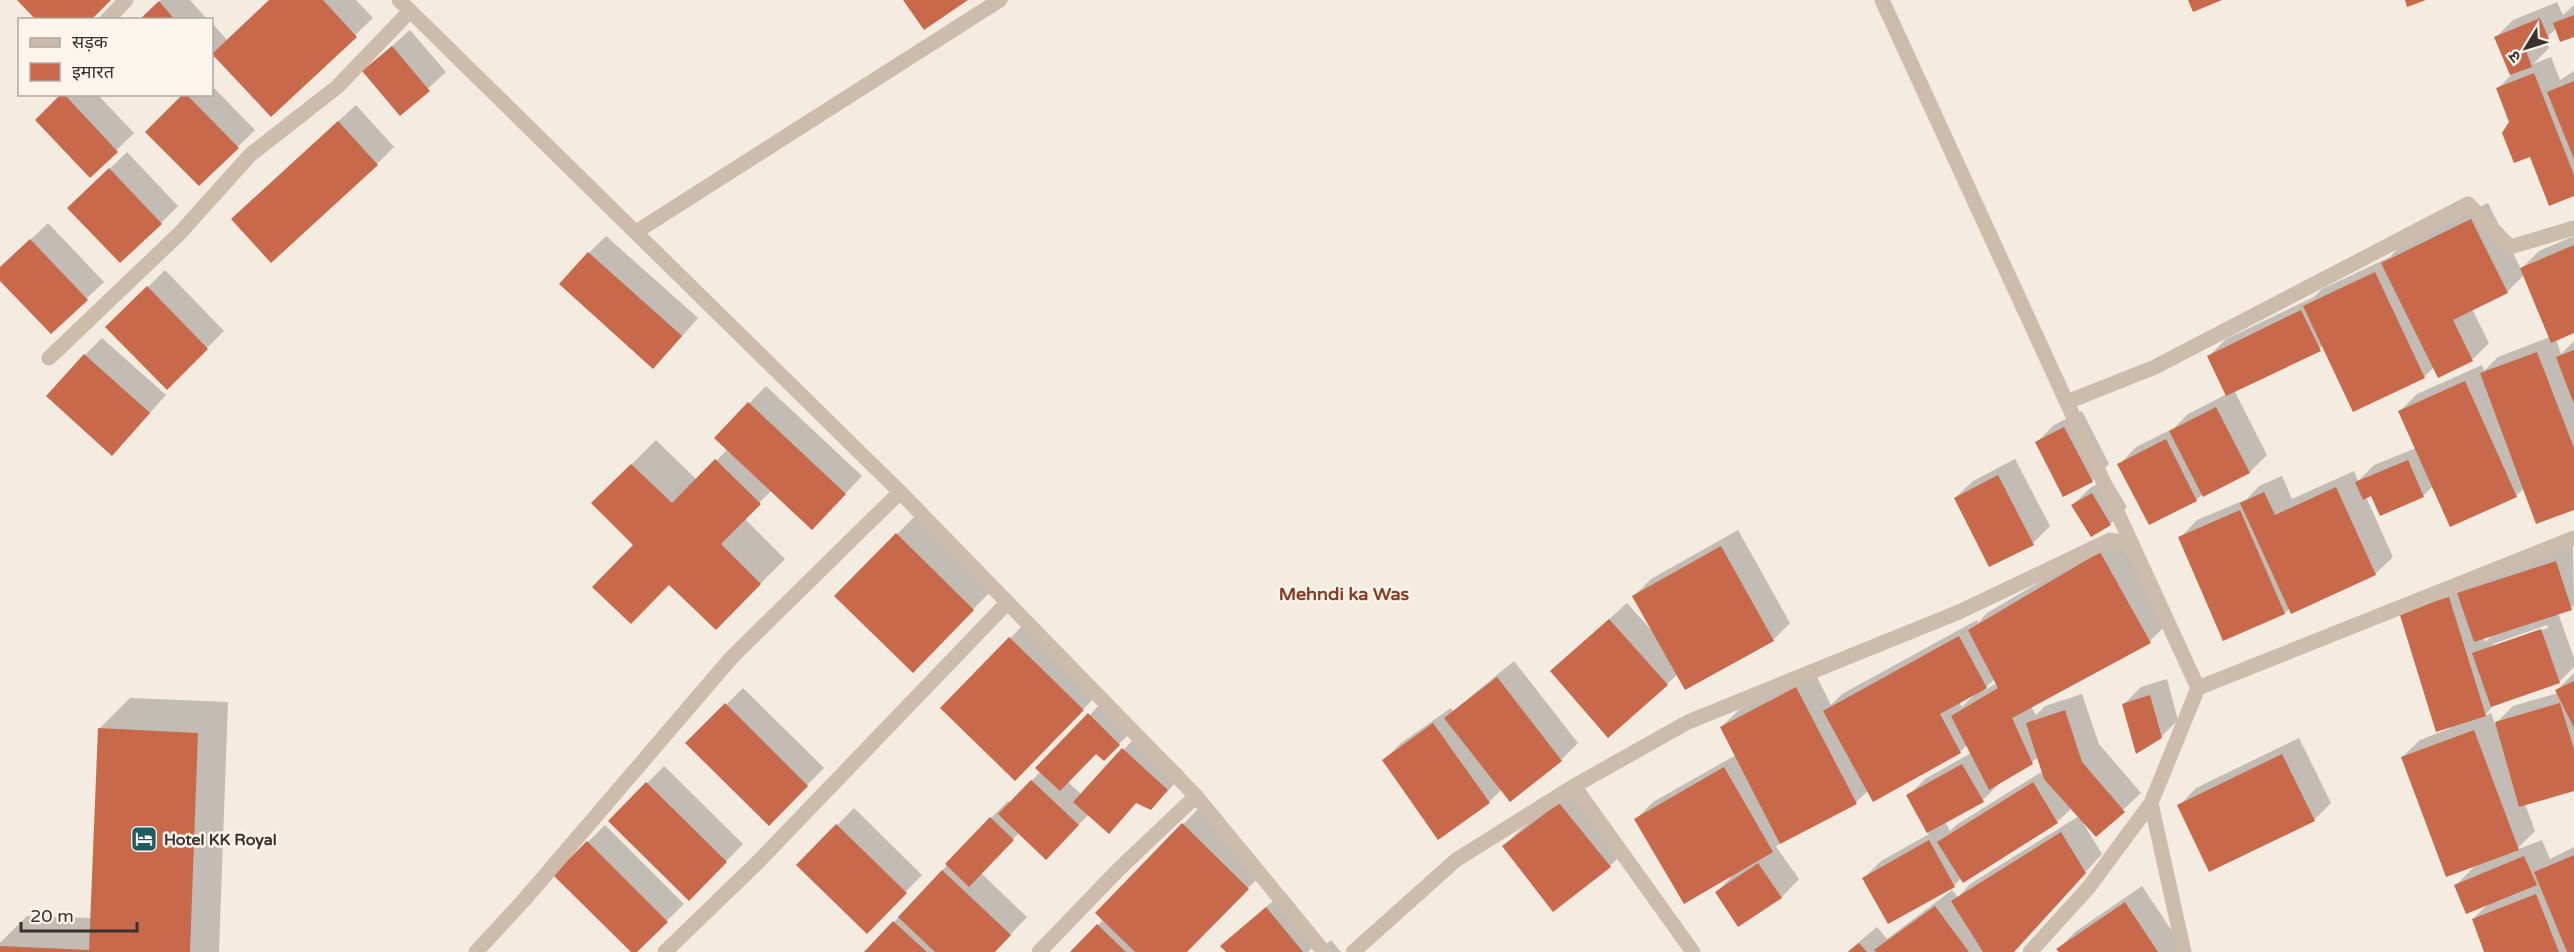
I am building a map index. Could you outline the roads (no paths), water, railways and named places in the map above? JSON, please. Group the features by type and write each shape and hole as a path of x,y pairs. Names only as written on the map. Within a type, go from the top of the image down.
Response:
{"street":[{"path":"109,18 126,0"},
{"path":"636,232 1000,0"},
{"path":"1882,0 2198,688"},
{"path":"49,358 180,233 250,155 337,87 404,5 900,492 1196,796 1324,952"},
{"path":"2067,402 2155,367 2468,204 2510,247 2574,228"},
{"path":"476,952 524,900 732,657 900,492"},
{"path":"2030,952 2089,887 2151,803 2198,688 2574,538"},
{"path":"1353,952 1456,860 1574,786 1688,722 1959,612 2110,540 2132,544"},
{"path":"665,952 758,862 1007,603"},
{"path":"1574,786 1693,952"},
{"path":"1040,952 1119,869 1196,796"},
{"path":"2151,803 2184,952"}],"place":[{"name":"Hotel KK Royal","path":"144,839"}],"district":[{"name":"Mehndi ka Was","path":"1344,594"}]}
